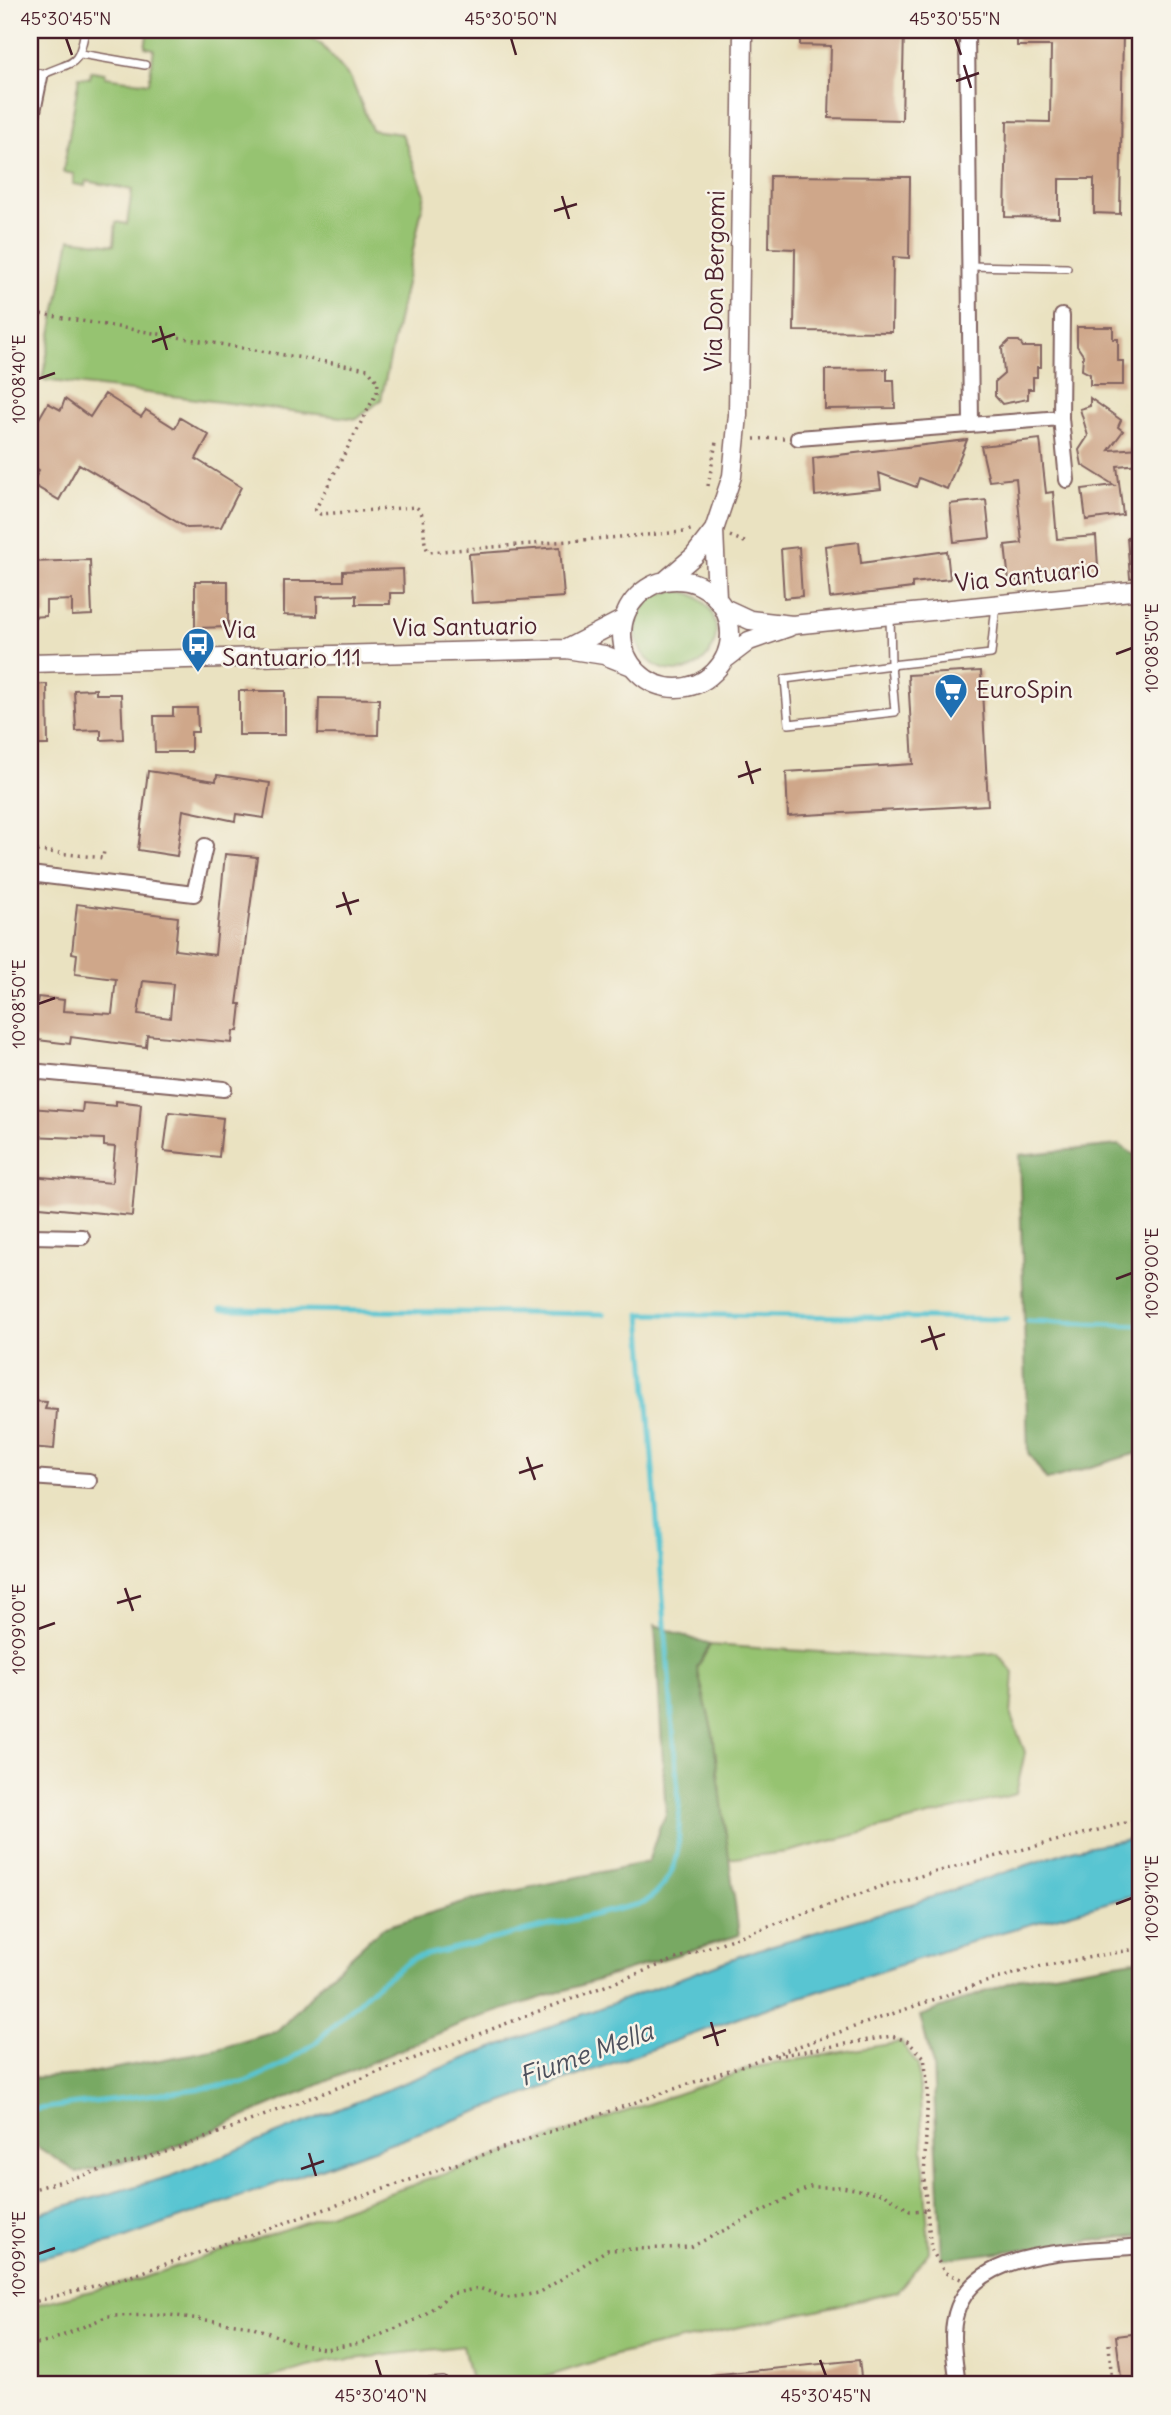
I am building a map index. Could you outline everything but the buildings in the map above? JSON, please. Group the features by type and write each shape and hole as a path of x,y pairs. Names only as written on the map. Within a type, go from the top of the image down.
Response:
{"street":[{"name":"Via Don Bergomi","path":"666,580 694,556 732,476 738,415 743,30"},
{"path":"967,30 971,425"},
{"path":"30,126 35,77"},
{"path":"1062,316 1061,418 1067,480"},
{"path":"798,438 1061,418"},
{"name":"Via Don Bergomi","path":"706,526 720,603"},
{"path":"666,580 693,583 720,603 730,625 730,643 724,660 713,674 697,684 679,689 653,683 632,666 623,643 624,619 632,601 647,588 666,580"},
{"name":"Via Santuario","path":"720,603 750,620 792,625 1141,590"},
{"name":"Via Santuario","path":"566,649 624,619"},
{"name":"Via Santuario","path":"724,660 749,641 792,625"},
{"name":"Via Santuario","path":"30,663 566,649 604,655 632,666"},
{"path":"30,874 194,894 205,846"},
{"path":"30,1071 224,1089"},
{"path":"30,1236 82,1237"},
{"path":"30,1477 89,1481"},
{"path":"958,2385 953,2335 959,2304 973,2283 995,2267 1020,2259 1141,2246"}],"lane":[{"path":"35,77 74,64 81,54 85,30"},
{"path":"81,54 145,65"},
{"path":"969,266 1066,268"},
{"path":"890,615 891,666 895,712 789,724 785,679 891,666 991,654 996,603"},
{"path":"393,2385 443,2381 444,2385"}],"path":[{"path":"34,313 368,369 378,382 377,392 316,510 320,514 416,507 422,516 426,548 429,552 684,532 706,526"},
{"path":"707,492 717,437"},
{"path":"748,439 798,438"},
{"path":"30,850 103,859 104,849"},
{"path":"30,2190 176,2149 671,1961 885,1885 1141,1819"},
{"path":"30,2303 131,2276 979,1984 1038,1967 1141,1948"},
{"path":"766,2057 892,2036 907,2041 925,2057 929,2088 924,2180 931,2249 945,2273 973,2283"},
{"path":"30,2345 48,2342 108,2316 170,2315 251,2326 298,2344 325,2349 360,2343 420,2318 451,2294 479,2288 507,2298 539,2293 607,2250 691,2248 810,2187 842,2187 885,2194 911,2211 927,2210"},
{"path":"1109,2344 1112,2385"}],"green space":[{"path":"148,30 298,30 322,45 351,79 372,130 402,134 425,194 381,400 357,419 42,380 70,239 114,245 116,222 127,224 132,190 86,181 85,186 73,184 74,174 63,172 79,77 90,78 91,71 105,73 105,77 149,83 154,49 145,47"},
{"path":"676,591 691,594 704,603 713,616 716,631 713,646 704,659 691,668 676,671 661,668 648,659 639,646 636,631 639,616 648,603 661,594"},
{"path":"1119,1145 1141,1159 1141,1452 1047,1480 1028,1453 1019,1155"},
{"path":"655,1625 710,1645 697,1668 713,1734 739,1935 465,2022 162,2152 78,2173 30,2142 30,2078 80,2075 218,2049 278,2031 326,1979 382,1928 476,1899 648,1862 660,1826 666,1817"},
{"path":"710,1645 928,1659 997,1653 1014,1673 1011,1716 1025,1752 1016,1794 787,1852 727,1859 713,1734 697,1668"},
{"path":"1141,1959 1141,2235 942,2259 933,2066 920,2016 1022,1978"},
{"path":"901,2042 918,2065 929,2252 897,2292 615,2355 521,2385 472,2385 463,2346 328,2362 242,2385 30,2385 30,2306 140,2279 755,2067"}],"water":[{"name":"Fiume Mella","path":"1141,1837 1141,1893 992,1935 755,2012 114,2242 30,2260 30,2216 172,2176 479,2053 756,1950 911,1904 1075,1849"}],"waterway":[{"path":"221,1309 604,1314"},
{"path":"30,2110 243,2083 277,2068 314,2044 376,1985 413,1958 644,1903 665,1882 678,1848 679,1806 641,1314 1008,1319"},
{"path":"1027,1321 1141,1325"}],"place":[{"name":"Via Santuario 111","path":"198,674"},
{"name":"EuroSpin","path":"951,720"}]}
